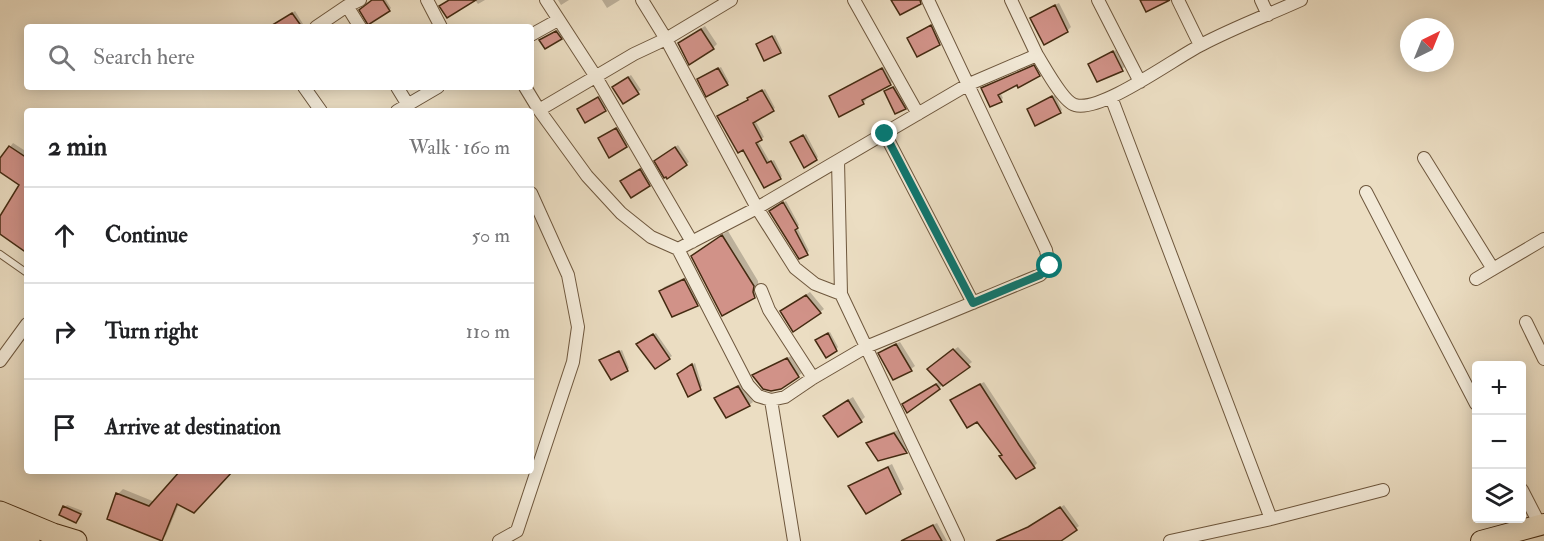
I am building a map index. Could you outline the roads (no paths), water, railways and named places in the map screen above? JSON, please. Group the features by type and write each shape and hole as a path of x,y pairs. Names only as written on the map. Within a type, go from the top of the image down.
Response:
{"highway":[{"path":"0,512 76,541"},
{"path":"0,530 30,541"}],"main road":[{"path":"1481,541 1542,524"}],"street":[{"path":"320,24 360,0"},
{"path":"427,0 439,24"},
{"path":"546,0 596,77 692,242"},
{"path":"642,0 666,39 757,208 795,268 815,284 841,294"},
{"path":"854,0 918,114"},
{"path":"527,90 587,176 621,213 651,237 678,249 748,385 758,396 771,400 785,397 866,347 1040,275 1050,266 1046,250 928,0"},
{"path":"1011,0 1037,55 1063,96 1074,105 1088,106 1140,82 1200,45 1301,0"},
{"path":"1098,0 1140,82"},
{"path":"1178,0 1200,45"},
{"path":"1261,0 1268,15"},
{"path":"539,110 634,54 666,39 726,1"},
{"path":"347,6 358,24"},
{"path":"534,33 558,20"},
{"path":"678,249 757,208 968,85 1037,55"},
{"path":"306,90 319,108"},
{"path":"398,90 403,108 433,90"},
{"path":"1111,97 1271,519"},
{"path":"885,134 973,303"},
{"path":"1424,158 1493,269"},
{"path":"838,161 841,294 958,541"},
{"path":"1366,192 1472,396"},
{"path":"499,541 517,531 573,362 578,327 568,275 534,201"},
{"path":"1476,279 1544,239"},
{"path":"761,290 769,310 813,378"},
{"path":"1526,322 1544,359"},
{"path":"0,361 24,328"},
{"path":"771,400 794,541"},
{"path":"1170,541 1271,519 1383,490"},
{"path":"1526,497 1542,524"}],"lane":[{"path":"0,254 24,271"}]}
